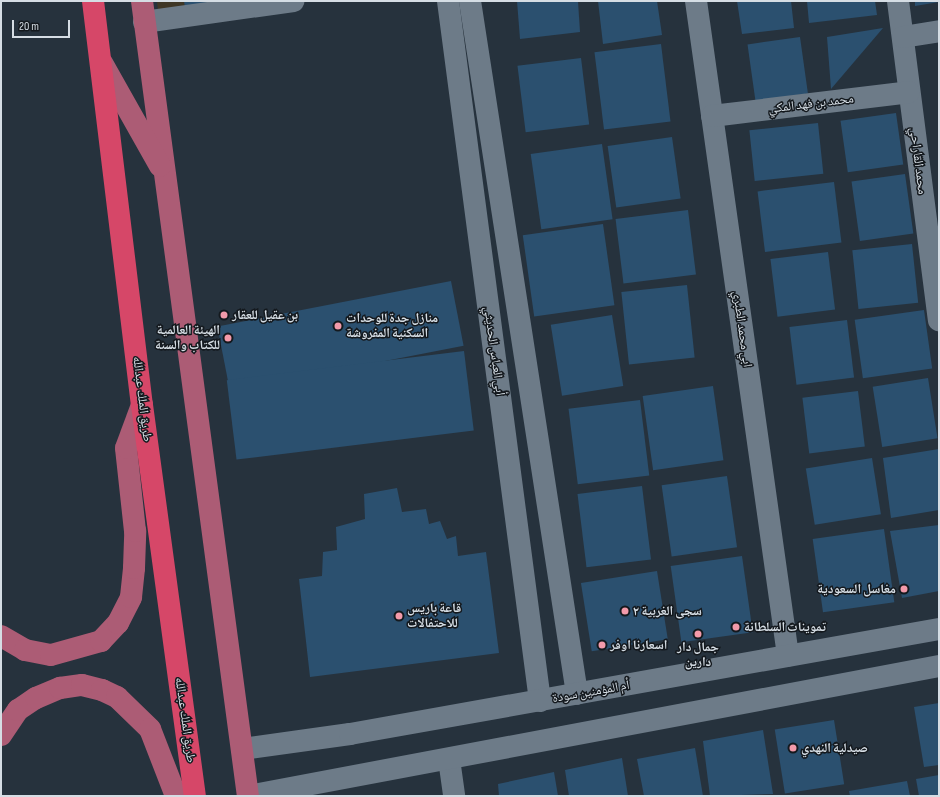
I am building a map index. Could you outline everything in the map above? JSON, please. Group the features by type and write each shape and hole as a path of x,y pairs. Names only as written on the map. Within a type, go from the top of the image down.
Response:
{"highway":[{"name":"طريق الملك عبدالله","path":"93,1 102,63 142,405 195,796"}],"main road":[{"path":"142,1 248,796"},
{"path":"102,63 165,176"},
{"path":"1,636 25,650 51,655 101,641 118,623 131,597 134,568 135,531 126,448 142,405"},
{"path":"1,735 18,710 36,698 60,688 82,685 102,690 117,697 150,730 176,796"}],"street":[{"path":"144,22 294,1"},
{"name":"أبي العباس الحديثي","path":"448,1 540,701"},
{"path":"470,1 577,694"},
{"name":"ابي محمد الطبري","path":"696,1 788,656"},
{"name":"محمد القاراحي","path":"898,1 909,92 933,226 939,320"},
{"path":"902,37 939,31"},
{"name":"محمد بن فهد المكي","path":"712,116 909,92"},
{"name":"أم المؤمنين سودة","path":"242,749 540,701 939,629"},
{"path":"248,796 939,666"},
{"path":"449,759 454,796"}],"shaded area":[{"path":"157,1 238,1 158,11"}],"building":[{"path":"184,1 236,1 185,8"},
{"path":"517,1 578,1 580,32 520,39"},
{"path":"598,1 657,1 662,35 603,44"},
{"path":"737,1 791,1 794,28 742,34"},
{"path":"807,1 875,1 877,15 809,23"},
{"path":"915,1 939,1 939,2 915,6"},
{"path":"883,28 831,89 827,37"},
{"path":"800,37 808,93 755,101 748,44"},
{"path":"661,44 671,121 604,130 594,52"},
{"path":"581,58 589,125 526,132 517,66"},
{"path":"896,113 903,164 848,172 841,121"},
{"path":"818,123 823,174 755,181 749,130"},
{"path":"672,137 681,198 616,207 608,146"},
{"path":"602,144 613,219 541,229 531,154"},
{"path":"905,174 913,233 860,241 852,182"},
{"path":"834,182 841,243 765,252 758,191"},
{"path":"688,210 696,275 623,283 616,219"},
{"path":"603,224 614,305 534,316 523,235"},
{"path":"912,244 918,303 858,309 852,250"},
{"path":"828,252 835,310 778,317 770,259"},
{"name":"منازل جدة للوحدات السكنية المفروشة","path":"451,281 464,346 230,391 217,326"},
{"path":"687,285 695,358 629,364 621,292"},
{"path":"924,310 932,368 863,378 855,320"},
{"path":"612,315 623,386 562,396 551,325"},
{"path":"847,320 854,378 797,385 789,327"},
{"path":"464,351 474,430 237,460 227,380"},
{"path":"928,378 938,438 882,447 873,387"},
{"path":"713,386 723,460 653,470 643,396"},
{"path":"858,391 865,447 809,453 802,398"},
{"path":"640,400 649,475 578,484 569,409"},
{"path":"939,449 939,510 891,518 883,458"},
{"path":"872,458 881,514 815,525 806,468"},
{"path":"727,476 737,547 672,556 662,485"},
{"path":"642,486 651,559 587,567 577,494"},
{"name":"قاعة باريس للاحتفالات","path":"397,488 402,512 426,509 429,524 440,521 447,539 456,536 458,556 486,552 499,653 310,677 299,579 322,576 323,552 337,550 336,527 365,519 364,494"},
{"path":"939,525 939,591 902,598 890,531"},
{"path":"884,529 894,602 823,612 813,539"},
{"path":"742,556 753,632 681,642 671,566"},
{"name":"سجى الغربية ٢","path":"657,571 668,639 592,651 581,583"},
{"path":"939,703 939,765 924,767 914,707"},
{"path":"834,720 844,784 785,794 775,729"},
{"path":"763,730 773,794 710,796 703,741"},
{"path":"695,748 703,796 644,796 637,759"},
{"path":"622,758 628,796 569,796 565,770"},
{"path":"554,772 558,796 499,796 498,784"},
{"path":"939,775 939,796 919,796 916,779"},
{"path":"907,781 910,796 850,796 849,791"}],"place":[{"name":"بن عقيل للعقار","path":"224,315"},
{"name":"منازل جدة للوحدات السكنية المفروشة","path":"338,326"},
{"name":"الهيئة العالمية للكتاب والسنة","path":"228,338"},
{"name":"مغاسل السعودية","path":"904,589"},
{"name":"سجى الغربية ٢","path":"625,611"},
{"name":"قاعة باريس للاحتفالات","path":"399,616"},
{"name":"تموينات السلطانة","path":"736,627"},
{"name":"جمال دار دارين","path":"698,634"},
{"name":"اسعارنا اوفر","path":"602,645"},
{"name":"صيدلية النهدي","path":"793,748"}]}
